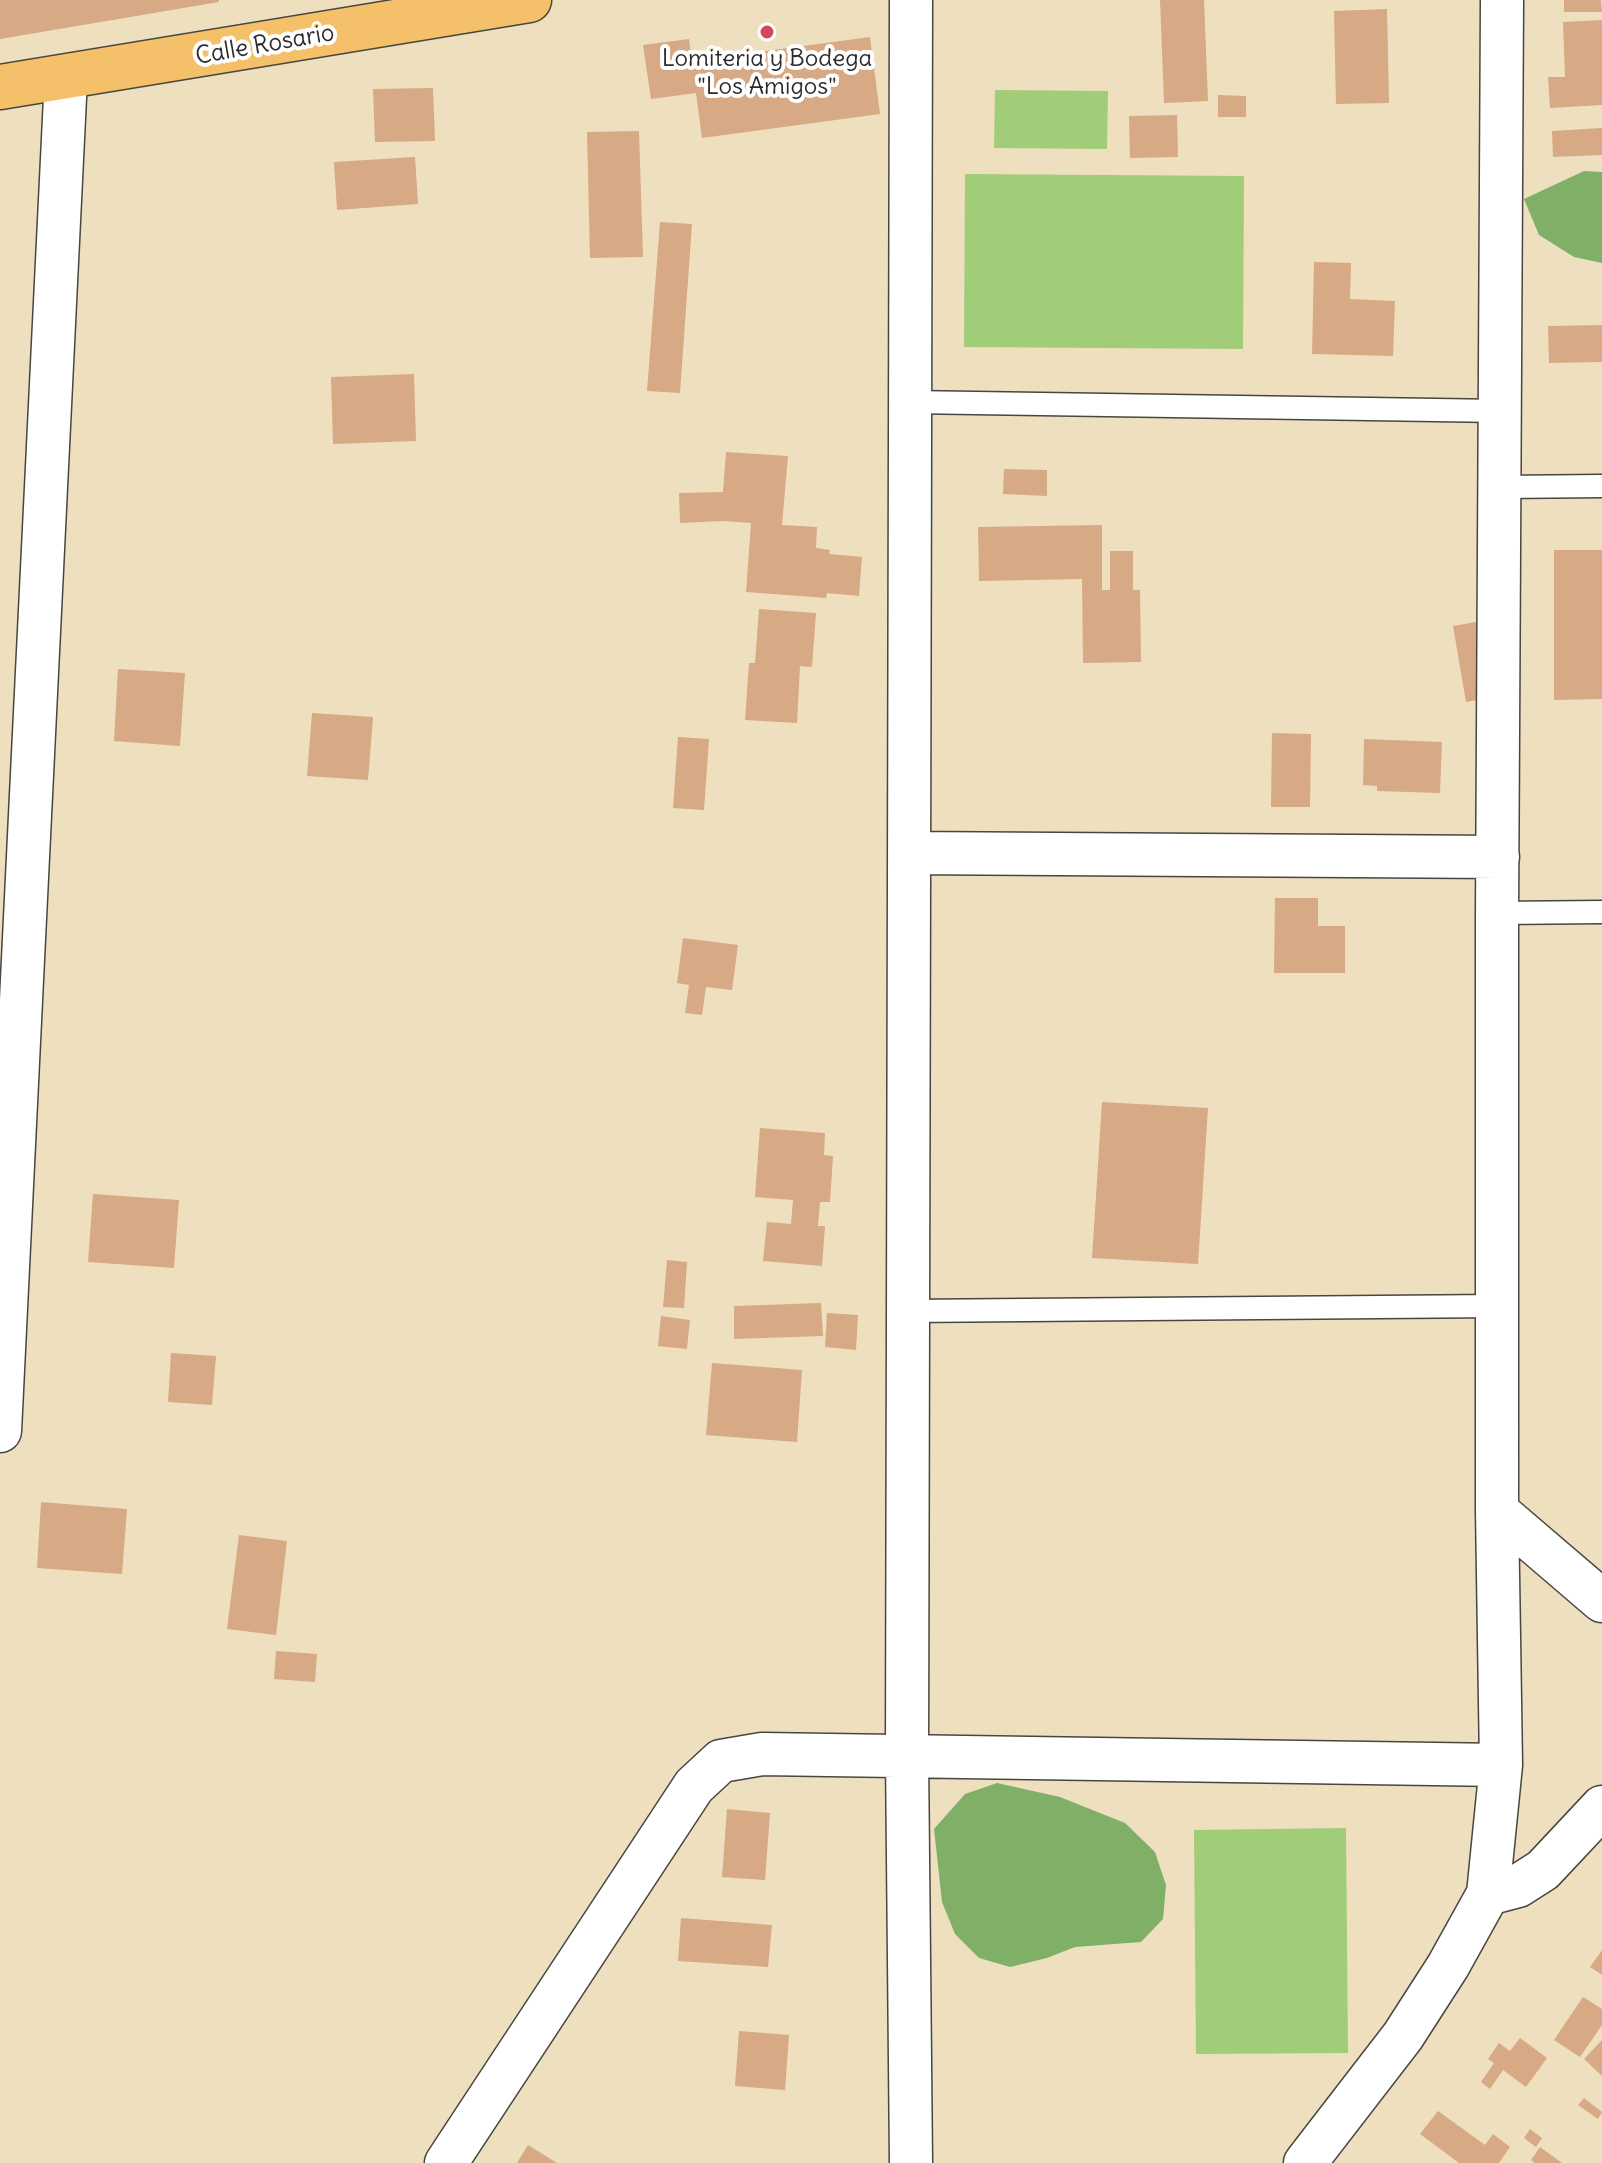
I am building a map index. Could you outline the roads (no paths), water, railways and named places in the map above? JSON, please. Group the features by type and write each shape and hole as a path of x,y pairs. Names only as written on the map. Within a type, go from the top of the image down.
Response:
{"main road":[{"name":"Calle Rosario","path":"0,87 529,0"}],"street":[{"path":"911,0 907,1311 911,2163"},
{"path":"1326,2156 1448,1966 1488,1894 1501,1765 1497,1511 1497,913 1502,0"},
{"path":"0,1431 66,77"},
{"path":"909,853 1498,857"},
{"path":"1497,1511 1602,1601"},
{"path":"446,2163 694,1786 721,1761 762,1754 1501,1765"},
{"path":"1488,1894 1518,1886 1543,1870 1602,1807"}],"lane":[{"path":"909,402 1501,411"},
{"path":"1501,487 1602,486"},
{"path":"1497,913 1602,912"},
{"path":"907,1311 1498,1306"}],"place":[{"name":"Lomiteria y Bodega \"Los Amigos\"","path":"767,32"}]}
